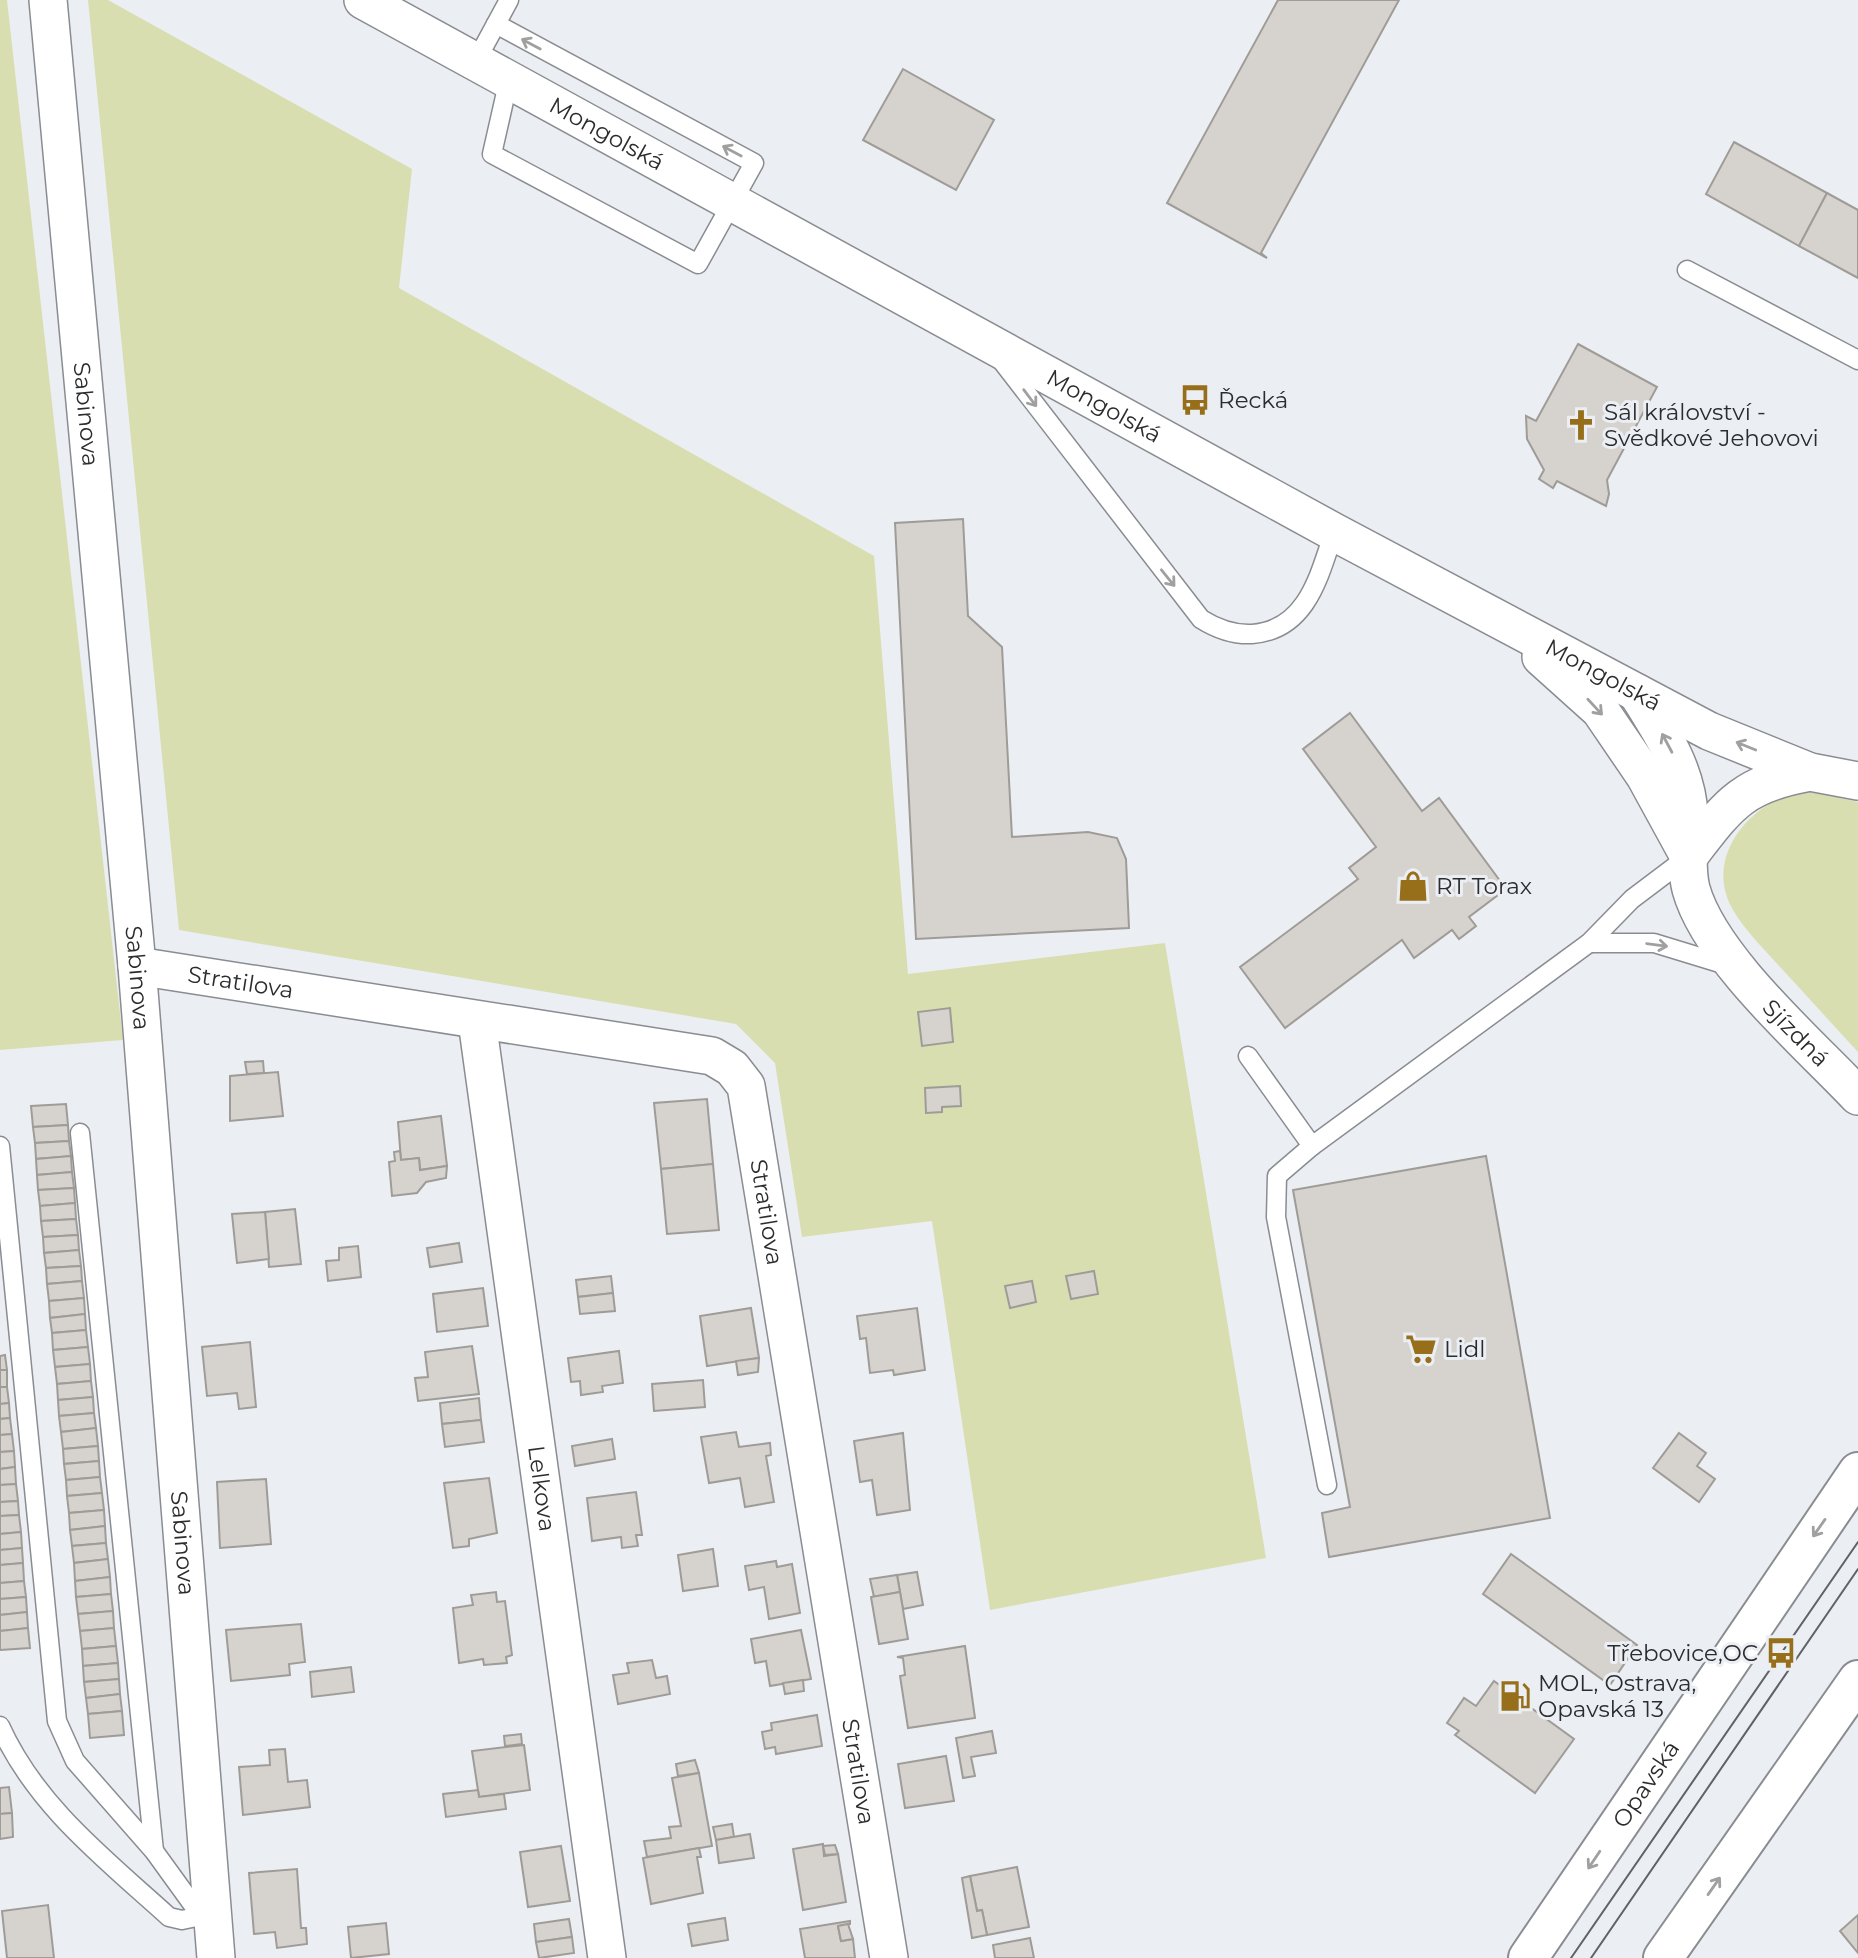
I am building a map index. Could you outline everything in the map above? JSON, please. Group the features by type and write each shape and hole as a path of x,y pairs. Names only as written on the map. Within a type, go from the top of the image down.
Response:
{"main road":[{"name":"Opavská","path":"1528,1958 1858,1472"},
{"path":"1663,1958 1858,1680"}],"street":[{"name":"Sabinova","path":"48,0 137,966 206,1916 216,1958"},
{"name":"Mongolská","path":"363,0 1334,532 1709,731 1810,772 1858,781"},
{"path":"1489,614 1600,710 1644,776 1689,856 1732,803 1751,789 1775,778 1810,772"},
{"name":"Sjízdná","path":"1637,692 1676,760 1684,785 1689,812 1690,888 1702,917 1737,969 1858,1096"},
{"name":"Stratilova","path":"137,966 712,1056 733,1068 746,1086 889,1958"},
{"name":"Lelkova","path":"477,1021 607,1958"}],"lane":[{"path":"476,61 509,0"},
{"path":"496,24 754,163 698,264 492,154 509,79"},
{"path":"1687,270 1858,360"},
{"path":"989,343 1133,533 1201,619 1214,628 1243,634 1258,633 1273,630 1287,622 1302,609 1312,592 1334,532"},
{"path":"1327,1485 1276,1217 1277,1176 1312,1146 1589,943 1632,899 1689,856"},
{"path":"1589,943 1654,943 1737,969"},
{"path":"1248,1056 1312,1146"},
{"path":"80,1133 154,1851"},
{"path":"0,1146 57,1721 75,1760 206,1916 182,1920 169,1917 63,1821 14,1756 0,1726"}],"green space":[{"path":"0,0 7,0 123,1040 0,1050"},
{"path":"88,0 108,0 412,169 399,288 874,556 908,974 1165,943 1266,1558 990,1610 932,1221 802,1237 775,1063 736,1024 179,930"},
{"path":"1792,793 1818,793 1858,802 1858,1052 1750,933 1733,910 1725,891 1723,873 1734,839 1759,811"}],"building":[{"path":"1278,0 1399,0 1261,253 1267,258 1167,203"},
{"path":"903,69 994,120 956,190 863,140"},
{"path":"1734,142 1827,193 1799,246 1706,194"},
{"path":"1827,193 1858,210 1858,278 1799,246"},
{"name":"Sál království - Svědkové Jehovovi","path":"1578,344 1657,387 1607,480 1609,494 1606,506 1557,481 1553,488 1539,479 1544,470 1527,439 1526,416 1536,421"},
{"path":"963,519 968,616 1002,647 1012,837 1088,832 1117,838 1126,859 1129,928 916,939 895,523"},
{"path":"1350,713 1422,811 1439,798 1506,889 1469,917 1476,926 1459,939 1452,930 1414,958 1402,940 1285,1028 1240,967 1358,879 1349,868 1376,847 1303,749"},
{"path":"950,1008 953,1042 922,1046 918,1012"},
{"path":"263,1061 264,1073 247,1074 245,1062"},
{"path":"278,1072 283,1116 230,1121 230,1076"},
{"path":"960,1086 961,1106 942,1107 942,1112 926,1113 925,1088"},
{"path":"707,1099 713,1164 661,1169 654,1103"},
{"path":"66,1104 68,1125 33,1127 31,1106"},
{"path":"441,1116 447,1166 420,1170 419,1158 401,1160 398,1122"},
{"path":"68,1125 69,1141 35,1143 33,1127"},
{"path":"69,1141 71,1156 36,1159 35,1143"},
{"path":"400,1151 401,1160 419,1158 420,1170 447,1166 446,1178 426,1182 417,1193 392,1196 389,1162 395,1161 394,1152"},
{"path":"71,1156 72,1172 37,1175 36,1159"},
{"name":"Lidl","path":"1486,1156 1550,1518 1329,1557 1322,1513 1350,1507 1293,1190"},
{"path":"713,1164 719,1230 667,1234 661,1169"},
{"path":"72,1172 74,1188 38,1190 37,1175"},
{"path":"74,1188 75,1203 40,1206 38,1190"},
{"path":"75,1203 76,1219 41,1221 40,1206"},
{"path":"295,1209 301,1264 269,1267 265,1212"},
{"path":"265,1212 269,1259 237,1263 232,1214"},
{"path":"76,1219 78,1235 43,1237 41,1221"},
{"path":"78,1235 79,1250 44,1253 43,1237"},
{"path":"459,1243 462,1262 430,1267 427,1248"},
{"path":"358,1246 361,1277 328,1281 326,1261 339,1260 339,1248"},
{"path":"79,1250 81,1266 46,1268 44,1253"},
{"path":"81,1266 82,1281 47,1284 46,1268"},
{"path":"1094,1271 1098,1294 1071,1299 1066,1276"},
{"path":"611,1276 613,1293 578,1297 576,1280"},
{"path":"82,1281 84,1298 49,1301 47,1284"},
{"path":"1032,1281 1036,1302 1010,1308 1005,1286"},
{"path":"483,1288 488,1326 437,1332 433,1294"},
{"path":"613,1293 615,1311 580,1314 578,1297"},
{"path":"84,1298 85,1314 50,1318 49,1301"},
{"path":"751,1308 759,1358 707,1366 700,1316"},
{"path":"917,1308 925,1370 894,1375 893,1370 870,1373 866,1338 860,1339 857,1316"},
{"path":"85,1314 86,1330 52,1333 50,1318"},
{"path":"86,1330 88,1347 53,1350 52,1333"},
{"path":"250,1342 256,1407 239,1409 237,1393 207,1396 202,1347"},
{"path":"472,1346 479,1394 418,1401 415,1378 428,1377 425,1352"},
{"path":"88,1347 90,1364 55,1367 53,1350"},
{"path":"619,1351 623,1383 602,1386 603,1392 581,1395 580,1381 571,1382 568,1358"},
{"path":"5,1355 7,1370 0,1370 0,1356"},
{"path":"759,1358 758,1372 738,1375 736,1361"},
{"path":"90,1364 91,1381 57,1384 55,1367"},
{"path":"0,1370 7,1370 7,1387 0,1387"},
{"path":"703,1380 705,1407 654,1411 652,1384"},
{"path":"91,1381 93,1397 58,1400 57,1384"},
{"path":"0,1387 7,1387 9,1403 0,1404"},
{"path":"93,1397 94,1413 59,1416 58,1400"},
{"path":"479,1398 481,1420 442,1424 440,1403"},
{"path":"9,1403 10,1418 0,1419 0,1404"},
{"path":"94,1413 96,1428 61,1432 59,1416"},
{"path":"10,1418 12,1434 0,1435 0,1419"},
{"path":"481,1420 484,1442 445,1447 442,1424"},
{"path":"96,1428 98,1446 63,1449 61,1432"},
{"path":"736,1432 739,1447 770,1443 771,1455 766,1456 774,1502 745,1507 740,1478 709,1483 701,1437"},
{"path":"903,1433 910,1510 877,1515 872,1480 860,1482 854,1441"},
{"path":"1679,1433 1706,1453 1697,1466 1715,1479 1699,1502 1653,1468"},
{"path":"12,1434 14,1451 0,1452 0,1435"},
{"path":"612,1439 615,1459 575,1466 572,1446"},
{"path":"98,1446 99,1461 64,1464 63,1449"},
{"path":"14,1451 15,1467 0,1469 0,1452"},
{"path":"99,1461 100,1477 66,1480 64,1464"},
{"path":"15,1467 16,1484 0,1485 0,1469"},
{"path":"100,1477 102,1493 67,1496 66,1480"},
{"path":"489,1478 497,1533 469,1539 469,1546 453,1548 444,1483"},
{"path":"266,1479 271,1544 220,1548 217,1482"},
{"path":"16,1484 18,1501 0,1502 0,1485"},
{"path":"636,1492 642,1535 636,1535 638,1546 622,1548 621,1537 592,1541 587,1498"},
{"path":"102,1493 104,1510 69,1513 67,1496"},
{"path":"18,1501 19,1515 0,1516 0,1502"},
{"path":"104,1510 105,1526 70,1530 69,1513"},
{"path":"19,1515 21,1532 0,1534 0,1516"},
{"path":"105,1526 106,1543 72,1546 70,1530"},
{"path":"21,1532 22,1548 0,1550 0,1534"},
{"path":"106,1543 108,1559 74,1563 72,1546"},
{"path":"22,1548 23,1563 0,1565 0,1550"},
{"path":"713,1549 718,1586 683,1591 678,1555"},
{"path":"1511,1554 1637,1645 1610,1685 1483,1594"},
{"path":"108,1559 110,1577 75,1581 74,1563"},
{"path":"776,1561 777,1567 792,1564 800,1613 769,1619 764,1587 749,1590 745,1566"},
{"path":"23,1563 24,1581 0,1583 0,1565"},
{"path":"917,1572 923,1605 903,1609 897,1575"},
{"path":"897,1575 900,1592 874,1597 870,1579"},
{"path":"110,1577 111,1594 76,1597 75,1581"},
{"path":"24,1581 26,1597 0,1599 0,1583"},
{"path":"496,1592 497,1602 505,1601 512,1655 506,1657 507,1663 484,1665 483,1659 459,1663 453,1608 473,1605 471,1595"},
{"path":"900,1592 908,1639 879,1644 871,1597"},
{"path":"111,1594 113,1611 78,1614 76,1597"},
{"path":"26,1597 27,1612 0,1615 0,1599"},
{"path":"113,1611 114,1628 80,1631 78,1614"},
{"path":"27,1612 28,1628 0,1631 0,1615"},
{"path":"301,1624 305,1662 289,1664 290,1675 231,1681 226,1630"},
{"path":"28,1628 30,1648 0,1650 0,1631"},
{"path":"114,1628 116,1646 82,1649 80,1631"},
{"path":"801,1630 811,1679 770,1686 766,1661 755,1663 751,1639"},
{"path":"116,1646 118,1663 83,1666 82,1649"},
{"path":"965,1646 975,1718 908,1728 900,1676 905,1675 903,1658 897,1657"},
{"path":"652,1660 656,1678 667,1676 670,1694 618,1704 613,1675 629,1673 627,1663"},
{"path":"118,1663 119,1679 84,1682 83,1666"},
{"path":"351,1667 354,1692 312,1697 310,1672"},
{"path":"119,1679 120,1694 86,1698 84,1682"},
{"path":"803,1680 804,1691 785,1694 783,1683"},
{"path":"1494,1681 1574,1739 1535,1793 1455,1735 1459,1731 1447,1723 1464,1698 1476,1706"},
{"path":"120,1694 122,1711 88,1714 86,1698"},
{"path":"122,1711 124,1735 90,1738 88,1714"},
{"path":"817,1715 822,1746 776,1754 775,1747 765,1749 762,1732 772,1730 771,1723"},
{"path":"992,1731 996,1753 971,1757 975,1776 963,1778 956,1738"},
{"path":"521,1734 522,1744 505,1746 504,1736"},
{"path":"524,1745 530,1790 479,1797 472,1751"},
{"path":"285,1749 288,1782 307,1780 310,1807 243,1815 239,1767 270,1765 269,1750"},
{"path":"946,1756 954,1801 905,1808 898,1764"},
{"path":"695,1760 699,1773 678,1776 676,1764"},
{"path":"699,1773 712,1846 647,1857 644,1841 671,1838 669,1827 681,1826 672,1778"},
{"path":"9,1787 12,1813 0,1814 0,1788"},
{"path":"478,1790 479,1797 504,1794 506,1809 446,1817 443,1794"},
{"path":"12,1813 13,1837 0,1839 0,1814"},
{"path":"732,1824 734,1837 716,1840 713,1827"},
{"path":"750,1834 754,1858 719,1863 716,1840"},
{"path":"823,1844 824,1856 838,1854 846,1902 803,1910 793,1849"},
{"path":"835,1845 838,1854 825,1855 823,1846"},
{"path":"561,1846 570,1901 528,1907 520,1852"},
{"path":"699,1848 701,1857 697,1857 703,1893 651,1904 643,1858"},
{"path":"1017,1867 1029,1927 987,1935 982,1910 977,1911 970,1876"},
{"path":"297,1869 301,1928 306,1928 307,1944 277,1948 275,1932 254,1934 249,1873"},
{"path":"970,1876 977,1911 982,1910 987,1935 972,1938 962,1878"},
{"path":"48,1905 54,1958 7,1958 2,1911"},
{"path":"1858,1915 1858,1953 1840,1931"},
{"path":"725,1918 728,1940 692,1946 688,1924"},
{"path":"569,1919 572,1937 536,1942 534,1924"},
{"path":"850,1921 850,1924 838,1926 841,1941 853,1939 855,1958 805,1958 800,1929"},
{"path":"386,1923 389,1954 351,1958 348,1927"},
{"path":"848,1924 853,1939 841,1941 838,1926"},
{"path":"572,1937 574,1953 539,1958 536,1942"},
{"path":"1030,1938 1034,1958 995,1958 993,1945"}],"tram line":[{"path":"1571,1958 1858,1542"},
{"path":"1591,1958 1858,1569"}],"place":[{"name":"Řecká","path":"1195,400"},
{"name":"Sál království - Svědkové Jehovovi","path":"1581,425"},
{"name":"RT Torax","path":"1413,886"},
{"name":"Lidl","path":"1421,1349"},
{"name":"Třebovice,OC","path":"1781,1653"},
{"name":"MOL, Ostrava, Opavská 13","path":"1515,1696"}]}
